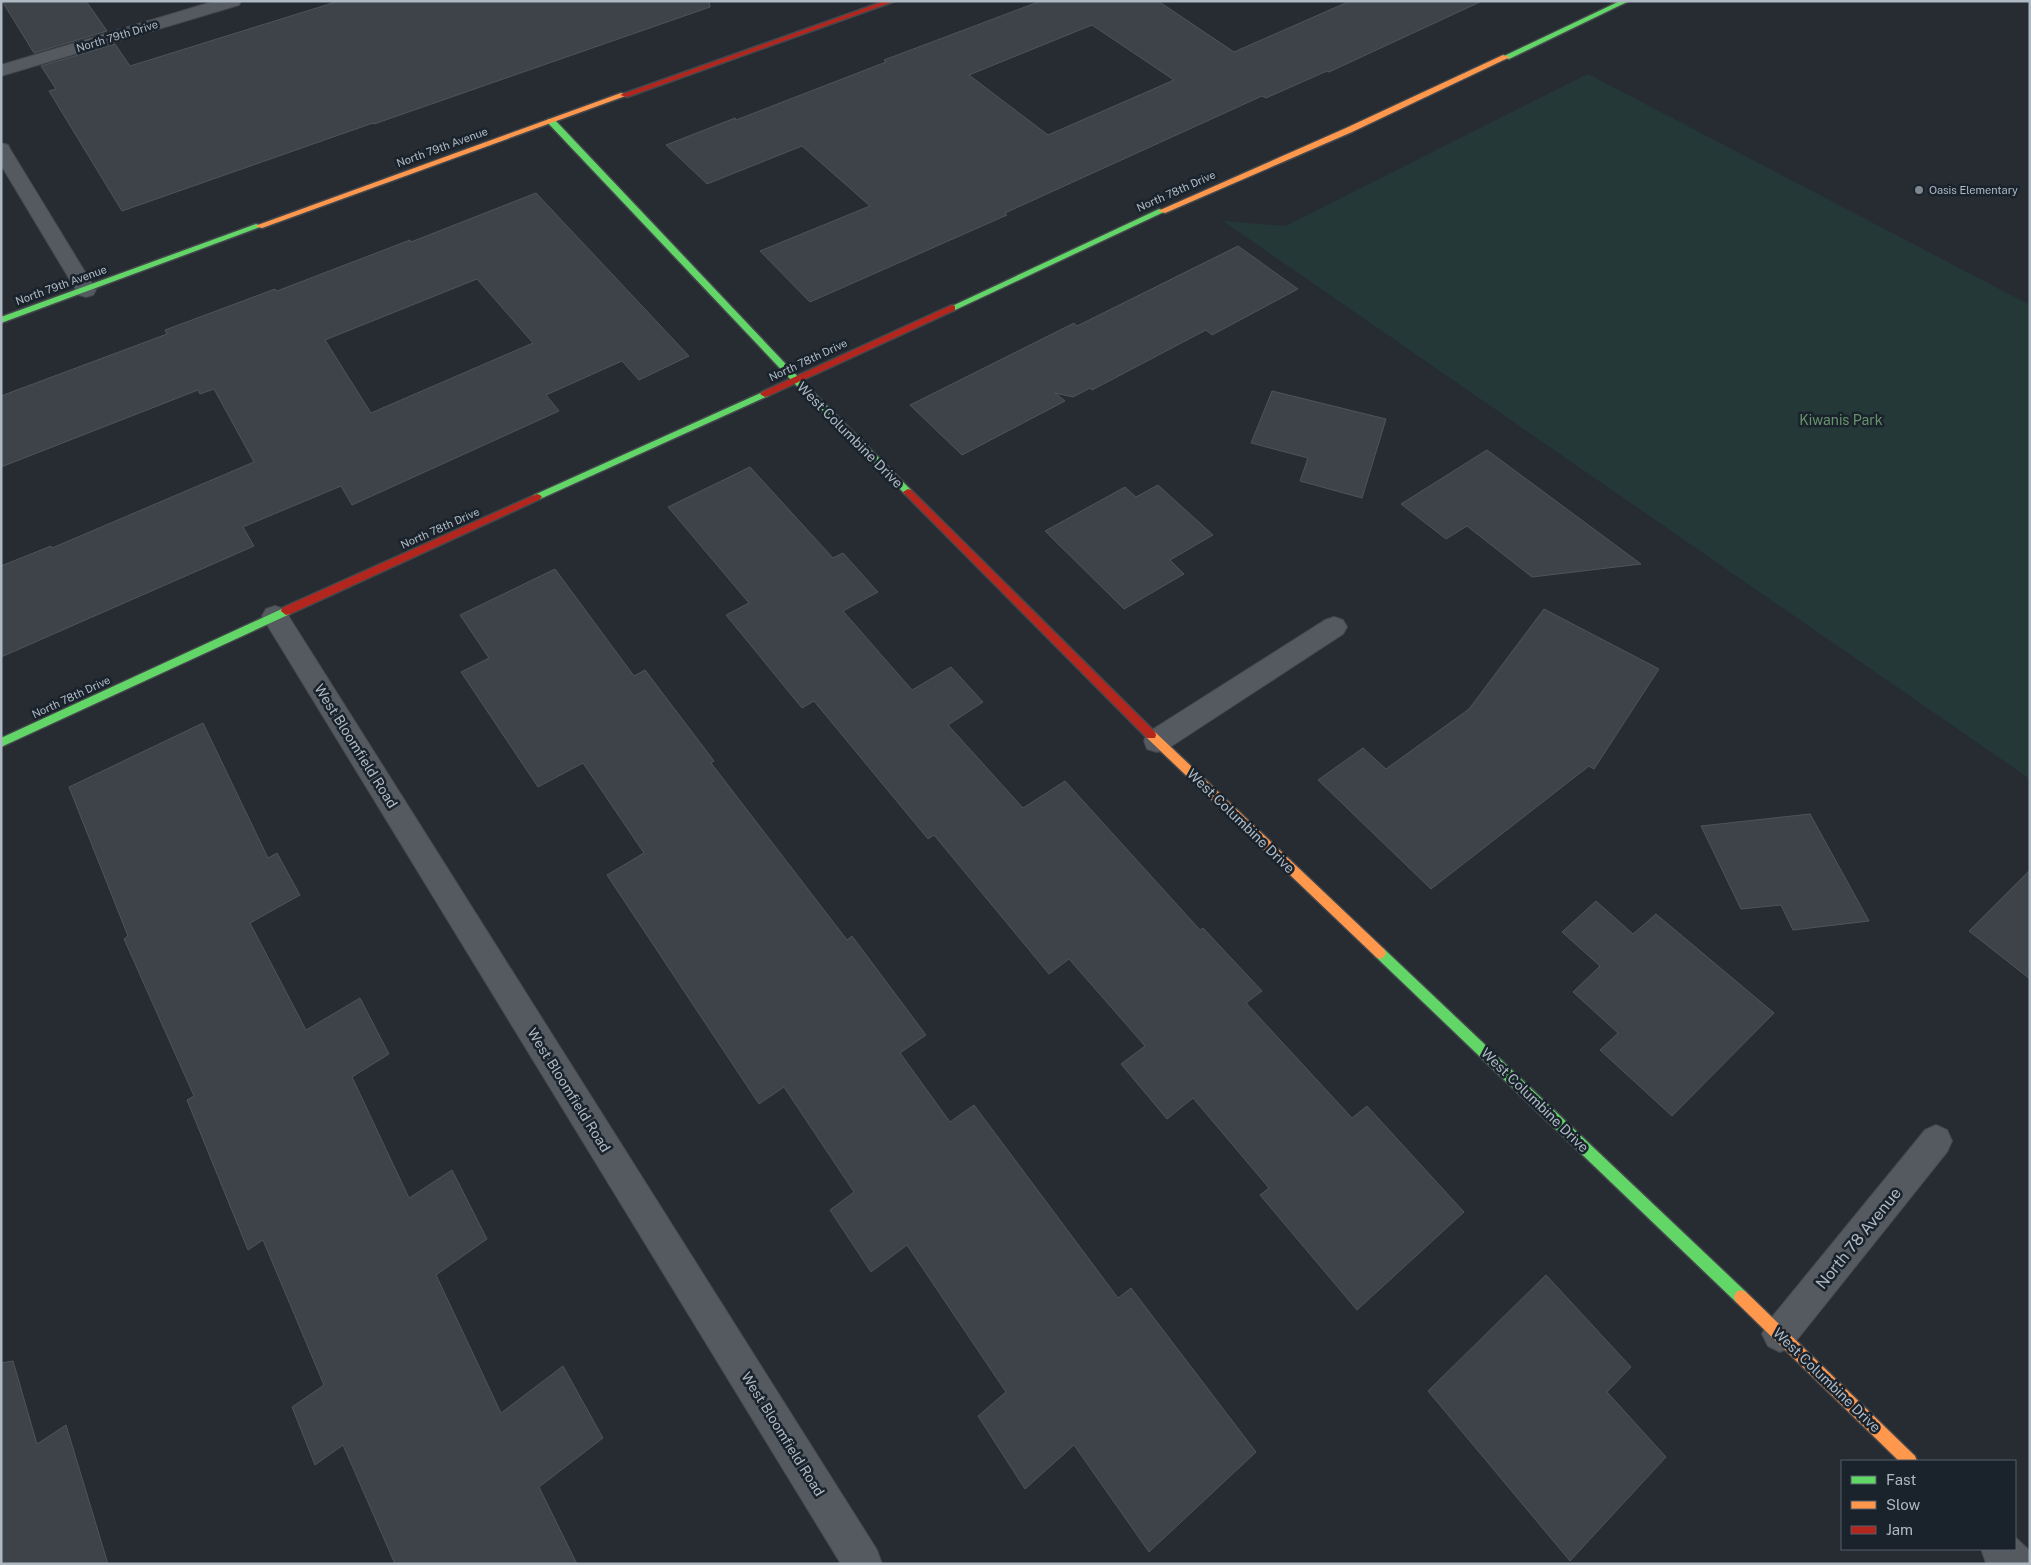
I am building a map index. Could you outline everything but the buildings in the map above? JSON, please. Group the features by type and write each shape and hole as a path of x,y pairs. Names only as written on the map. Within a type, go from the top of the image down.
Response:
{"street":[{"name":"North 79th Drive","path":"1,71 233,1"},
{"name":"North 79th Avenue","path":"1,320 551,121 892,1"},
{"name":"North 78th Drive","path":"1,743 1200,194 1349,130 1626,1"},
{"name":"West Columbine Drive","path":"551,121 796,380 1157,740 1780,1334 1909,1460"},
{"path":"1,149 86,290"},
{"name":"West Bloomfield Road","path":"275,616 863,1564"},
{"path":"1157,740 1334,627"},
{"name":"North 78 Avenue","path":"1780,1334 1936,1141"},
{"path":"2001,1550 2015,1564"}],"green space":[{"name":"Kiwanis Park","path":"1588,74 2030,305 2030,779 1223,221 1285,226"}],"traffic: fast":[{"path":"1506,57 1626,1"},
{"path":"551,121 796,380 908,492"},
{"path":"952,308 1162,211"},
{"path":"1,320 259,226"},
{"path":"537,497 765,394"},
{"path":"1,743 286,611"},
{"path":"1380,953 1741,1297"}],"traffic: slow":[{"path":"1162,211 1349,130 1506,57"},
{"path":"259,226 624,95"},
{"path":"1151,735 1380,953"},
{"path":"1741,1297 1909,1460"}],"traffic: jam":[{"path":"624,95 892,1"},
{"path":"765,394 952,308"},
{"path":"908,492 1151,735"},
{"path":"286,611 537,497"}],"place":[{"name":"Oasis Elementary","path":"1919,190"}]}
